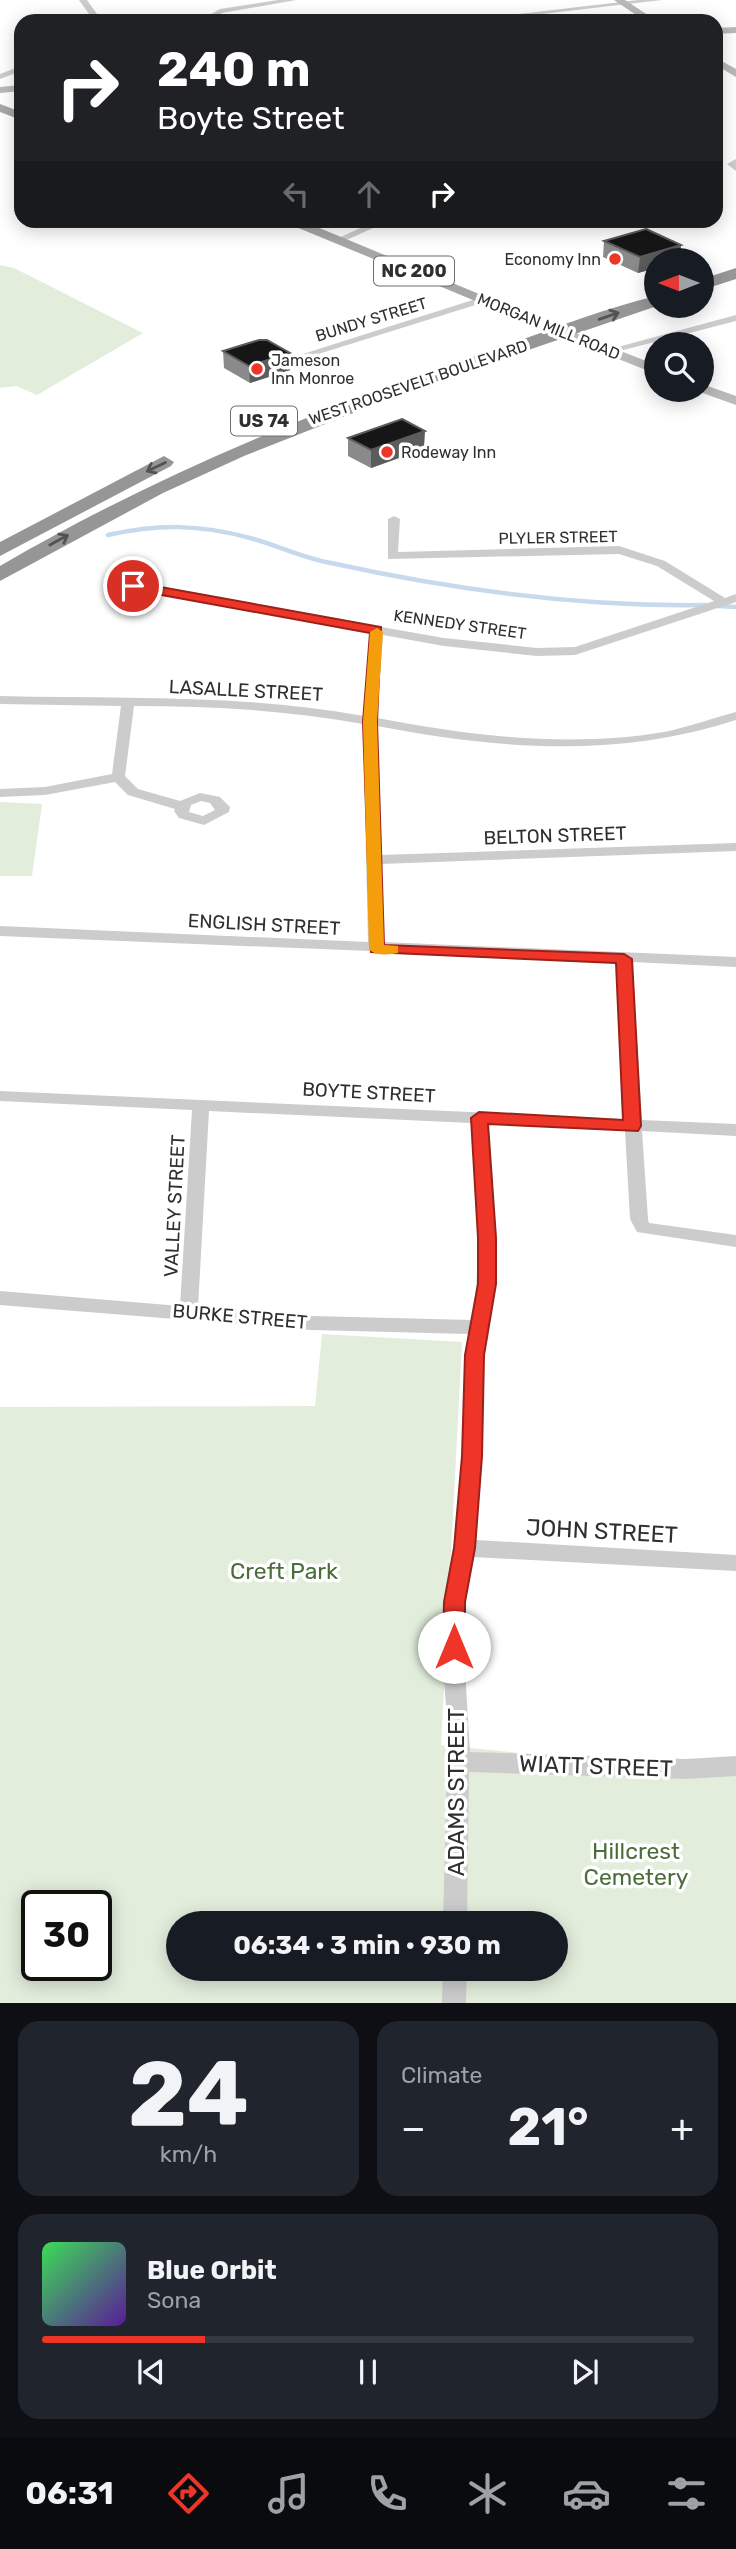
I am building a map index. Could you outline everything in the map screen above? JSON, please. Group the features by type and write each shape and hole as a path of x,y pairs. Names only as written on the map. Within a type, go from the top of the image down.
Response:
{"highway":[{"path":"714,266 736,258"},
{"path":"714,281 736,273"},
{"name":"WEST ROOSEVELT BOULEVARD","path":"221,437 305,405 644,289"},
{"name":"WEST ROOSEVELT BOULEVARD","path":"0,575 154,488 282,430 644,304"},
{"path":"0,550 177,456"},
{"path":"0,564 25,548 22,538"}],"main road":[{"name":"MORGAN MILL ROAD","path":"307,228 562,332"}],"street":[{"path":"215,14 292,0"},
{"path":"521,14 658,0"},
{"path":"621,2 641,14"},
{"path":"736,162 731,164 736,168"},
{"path":"339,240 368,228"},
{"name":"BUNDY STREET","path":"308,354 482,300"},
{"path":"608,351 736,318"},
{"name":"MORGAN MILL ROAD","path":"562,332 644,365"},
{"path":"714,393 736,401"},
{"name":"PLYLER STREET","path":"394,519 392,556 583,550 636,552 661,562 730,600"},
{"name":"KENNEDY STREET","path":"133,586 377,630 512,651 575,650 730,600"},
{"path":"376,949 376,860 370,722 377,630"},
{"name":"LASALLE STREET","path":"0,700 285,708 494,740 581,743 651,736 736,716"},
{"path":"118,776 128,704"},
{"path":"0,793 45,791 118,776"},
{"path":"118,776 133,792 182,806"},
{"name":"BELTON STREET","path":"376,860 736,846"},
{"name":"ENGLISH STREET","path":"0,931 376,949 736,962"},
{"path":"624,959 639,1219 643,1228 736,1241"},
{"name":"BOYTE STREET","path":"0,1096 736,1130"},
{"name":"VALLEY STREET","path":"189,1311 201,1104"},
{"name":"ADAMS STREET","path":"455,1911 458,1730 454,1670 454,1602 465,1548 472,1456 475,1355 487,1284 487,1238 479,1118"},
{"name":"BURKE STREET","path":"0,1298 189,1311 311,1323 481,1327"},
{"name":"JOHN STREET","path":"465,1548 736,1563"},
{"name":"WIATT STREET","path":"456,1762 686,1769 736,1766"},
{"path":"454,2003 455,1981"}],"green space":[{"path":"0,265 14,268 143,333 37,395 16,386 0,388"},
{"path":"0,802 42,804 32,876 0,876"},
{"path":"322,1334 462,1342 441,1745 736,1775 736,2003 0,2003 0,1407 315,1406"}],"building":[{"path":"646,229 681,245 671,248 644,248 644,256 640,257 604,241"},
{"path":"267,340 290,353 249,366 223,351"},
{"path":"402,419 425,431 371,450 348,438"}],"waterway":[{"path":"108,535 161,527 196,528 250,538 321,561 470,589 564,600 705,605"},
{"path":"718,606 736,607"}],"slow traffic":[{"path":"377,632 371,682 370,722 376,860 376,949 393,950"}],"place":[{"name":"Economy Inn","path":"615,259"},
{"name":"Jameson Inn Monroe","path":"257,369"},
{"name":"Rodeway Inn","path":"387,452"}],"route":[{"path":"133,586 377,630 370,722 376,860 376,949 624,959 632,1126 479,1118 481,1185 487,1238 487,1284 475,1355 472,1456 465,1548 454,1602 454,1647"}],"park label":[{"name":"Creft Park","path":"284,1571"},
{"name":"Hillcrest Cemetery","path":"636,1864"}]}
